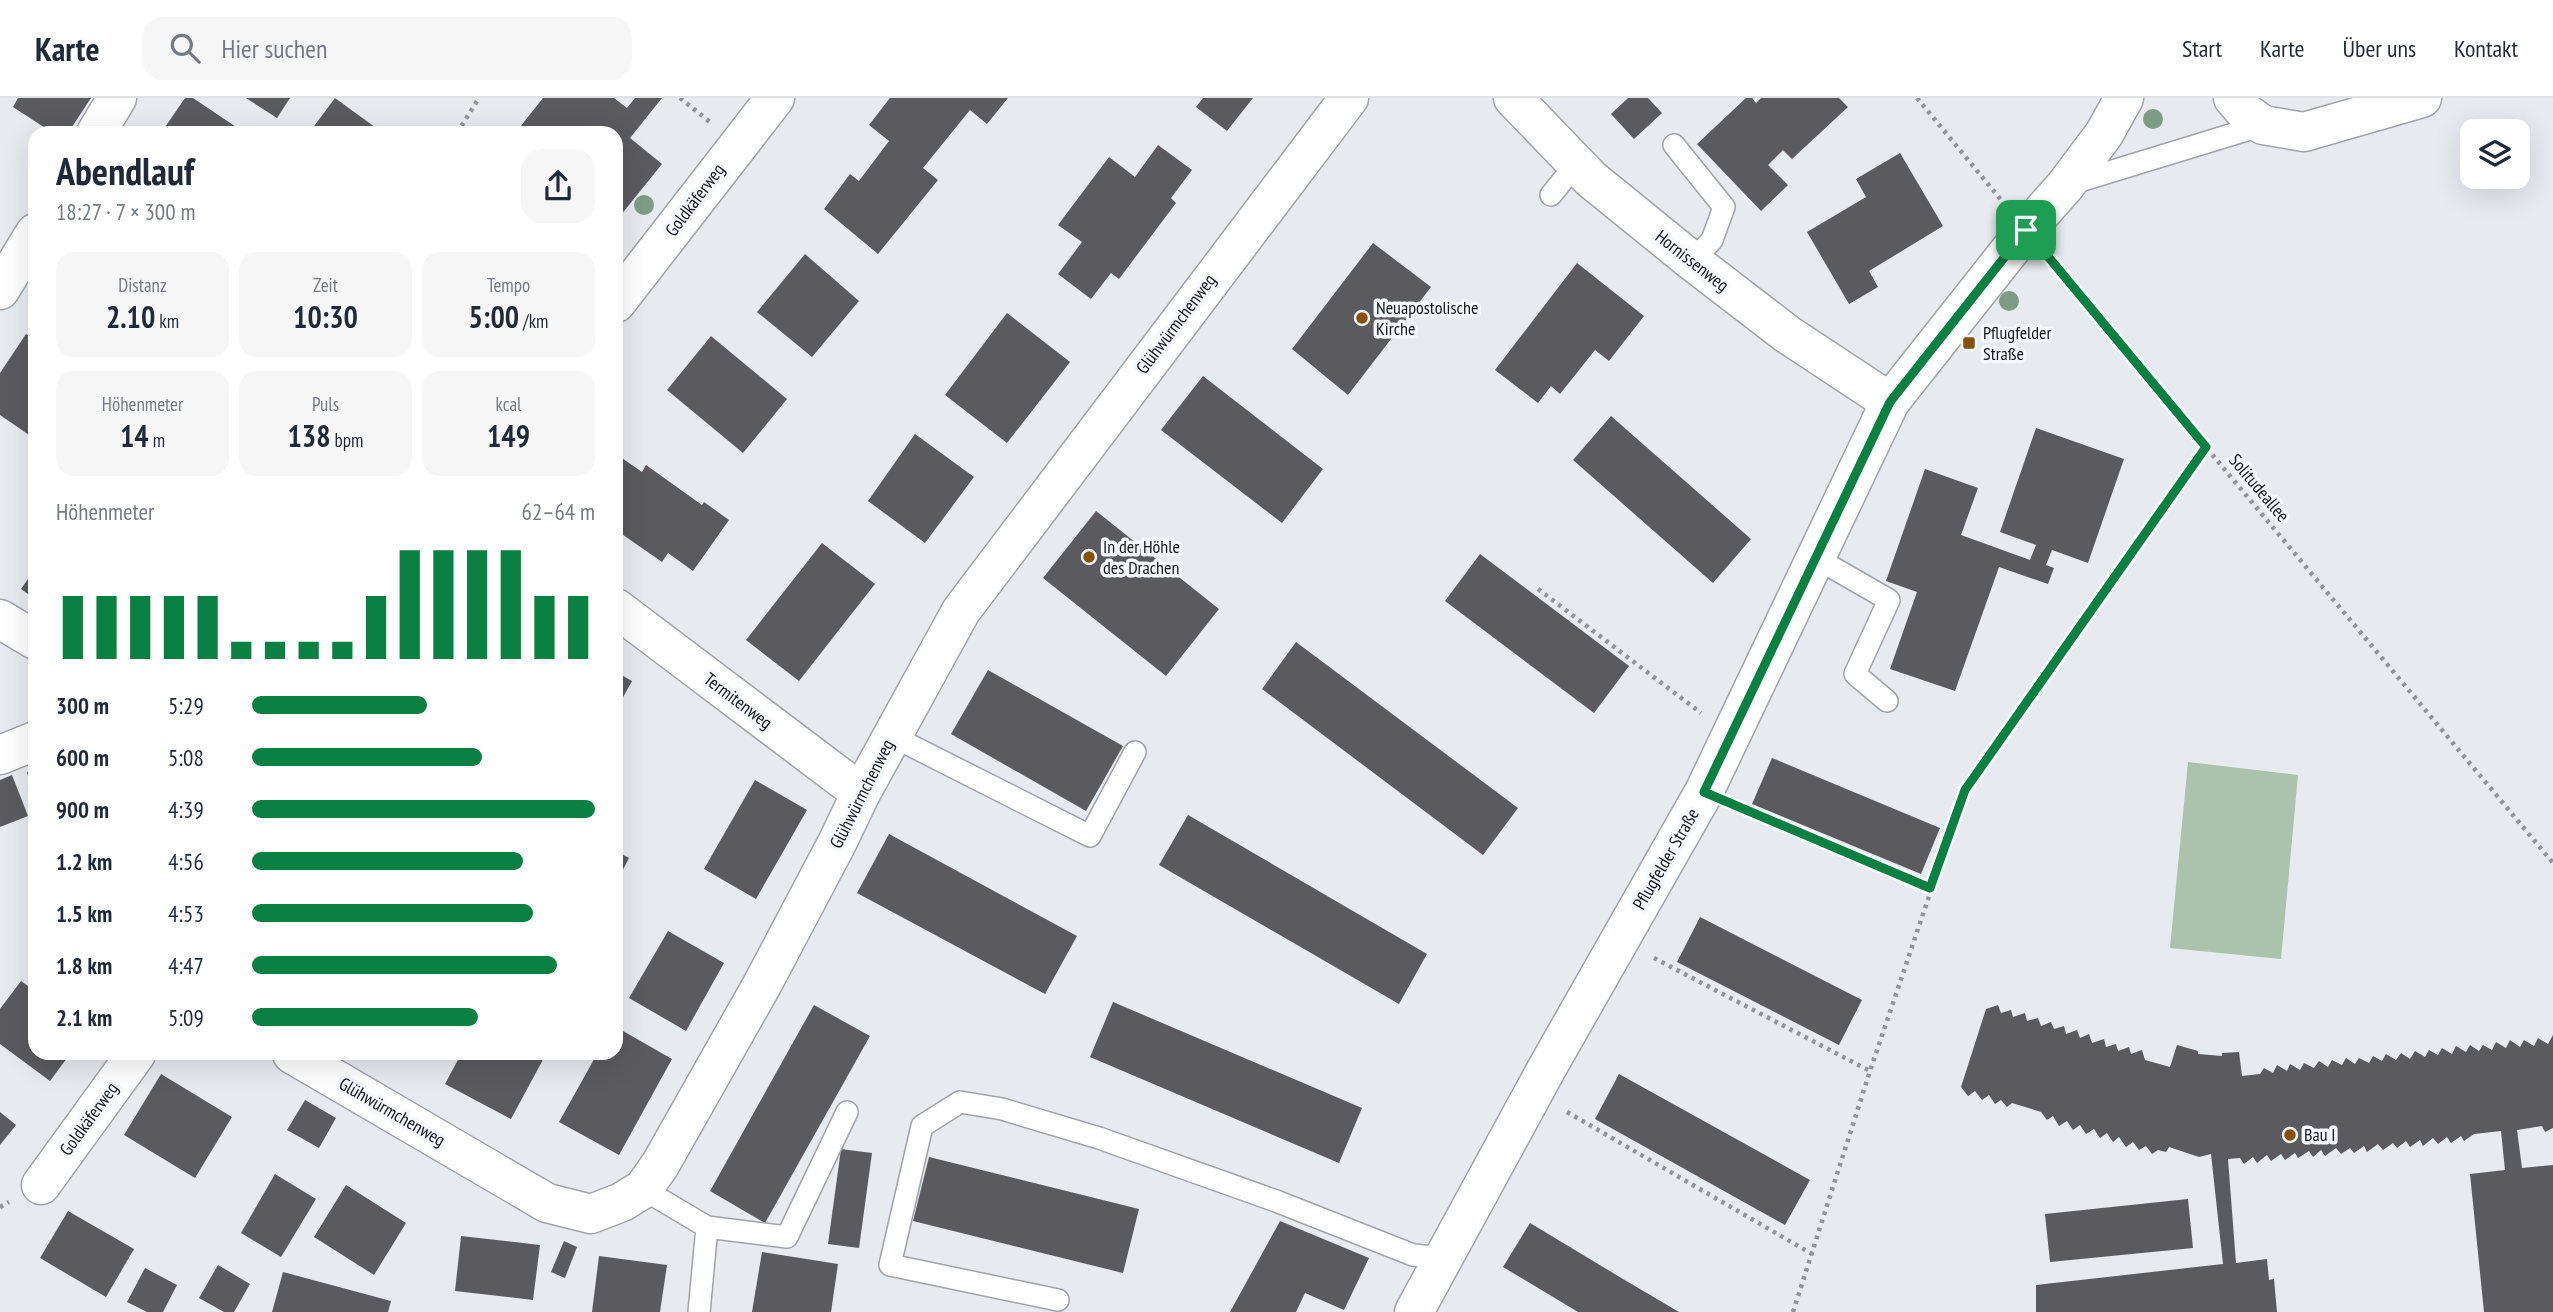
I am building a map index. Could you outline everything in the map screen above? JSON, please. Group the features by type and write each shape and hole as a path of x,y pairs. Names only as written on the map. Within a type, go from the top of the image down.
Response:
{"street":[{"path":"100,126 117,98"},
{"name":"Goldkäferweg","path":"623,294 775,98"},
{"name":"Glühwürmchenweg","path":"302,1060 547,1202 592,1214 622,1202 643,1189 660,1166 763,982 837,843 860,793 961,611 1349,98"},
{"name":"Hornissenweg","path":"1513,98 1591,179 1692,261 1787,334 1890,402"},
{"path":"2065,186 2104,98"},
{"path":"2065,186 2104,134 2124,98"},
{"path":"2233,98 2245,112 2263,125 2304,132 2422,98"},
{"name":"Pflugfelder Straße","path":"1414,1312 1547,1068 1704,792 1890,402 2026,230 2065,186"},
{"path":"0,290 28,244"},
{"name":"Termitenweg","path":"623,613 860,793"},
{"path":"0,619 28,636"},
{"path":"0,755 28,744"},
{"name":"Goldkäferweg","path":"41,1185 132,1060"}],"lane":[{"path":"2065,186 2263,125"},
{"path":"1674,145 1724,207 1712,240 1692,261"},
{"path":"1551,195 1576,164"},
{"path":"1816,558 1889,600 1855,674 1887,701"},
{"path":"892,736 1090,836 1135,752"},
{"path":"1058,1300 890,1265 922,1126 960,1102 1002,1109 1099,1138 1276,1201 1413,1255 1444,1258"},
{"path":"643,1189 707,1227 787,1237 847,1112"},
{"path":"699,1312 707,1227"}],"path":[{"path":"461,126 479,98"},
{"name":"Solitudeallee","path":"1917,98 2553,863"},
{"path":"1793,1312 1930,888 1965,790 2206,447"},
{"path":"1538,589 1697,711 1731,733"},
{"path":"1704,792 1930,888"},
{"path":"1649,955 1870,1071"},
{"path":"1556,1106 1812,1254"}],"green space":[{"path":"2188,762 2298,775 2281,959 2170,948"}],"building":[{"path":"18,98 91,98 73,126 42,126 13,107"},
{"path":"185,98 193,98 235,126 166,126"},
{"path":"246,98 290,98 277,118"},
{"path":"335,98 373,126 314,126"},
{"path":"543,98 614,98 627,108 635,98 662,98 630,138 662,164 623,212 623,126 521,126"},
{"path":"890,98 1008,98 987,124 970,110 923,168 938,180 878,254 824,209 850,174 859,181 889,141 869,125"},
{"path":"1203,98 1253,98 1227,131 1196,107"},
{"path":"1628,98 1648,98 1662,113 1634,139 1611,114"},
{"path":"1746,98 1752,98 1756,103 1761,98 1839,98 1848,107 1792,159 1783,150 1768,165 1788,185 1761,211 1697,144"},
{"path":"1158,145 1192,170 1171,198 1176,203 1119,279 1111,273 1091,299 1058,274 1082,242 1058,225 1109,157 1135,177"},
{"path":"1900,153 1943,226 1869,271 1878,287 1849,304 1807,232 1866,197 1856,179"},
{"name":"Neuapostolische Kirche","path":"1373,243 1431,287 1348,395 1292,349"},
{"path":"805,254 859,301 812,357 757,312"},
{"path":"1577,263 1644,316 1609,361 1595,350 1560,394 1551,386 1538,403 1495,370"},
{"path":"1007,313 1070,362 1007,443 945,395"},
{"path":"26,334 28,335 28,434 0,415 0,373"},
{"path":"711,336 787,399 743,453 667,390"},
{"path":"1203,376 1323,469 1282,523 1161,430"},
{"path":"1611,416 1751,539 1713,583 1573,460"},
{"path":"2036,428 2124,459 2088,563 2052,550 2046,565 2054,568 2048,584 1999,567 1955,691 1890,669 1917,592 1886,581 1925,469 1978,488 1961,535 2030,560 2036,545 2000,532"},
{"path":"915,434 974,477 925,543 868,501"},
{"path":"623,459 642,472 646,465 702,505 704,502 729,520 693,571 668,553 662,562 623,535"},
{"path":"1096,511 1219,609 1166,676 1043,578"},
{"path":"822,543 875,584 799,681 746,640"},
{"path":"1480,554 1629,666 1594,713 1445,601"},
{"path":"28,579 28,594 21,589"},
{"path":"1296,642 1518,808 1483,855 1262,689"},
{"path":"988,670 1123,746 1086,811 951,734"},
{"path":"623,676 632,681 623,697"},
{"path":"1772,758 1940,828 1921,874 1752,804"},
{"path":"12,775 28,816 0,827 0,780"},
{"path":"755,780 807,810 756,899 704,869"},
{"path":"1188,815 1427,954 1399,1004 1159,865"},
{"path":"889,834 1077,936 1045,994 857,893"},
{"path":"623,855 629,858 623,870"},
{"path":"1700,917 1862,1000 1839,1045 1677,962"},
{"path":"668,931 724,963 686,1031 629,998"},
{"path":"21,981 28,986 28,1060 66,1060 50,1081 0,1044 0,1009"},
{"path":"1113,1002 1362,1108 1339,1163 1090,1057"},
{"path":"814,1005 870,1036 765,1223 710,1191"},
{"name":"Bau I","path":"1998,1005 2001,1013 2011,1010 2013,1017 2025,1013 2027,1021 2038,1018 2041,1026 2051,1022 2054,1029 2064,1026 2066,1034 2077,1030 2080,1038 2089,1034 2092,1043 2104,1039 2106,1047 2116,1044 2118,1051 2129,1047 2131,1054 2142,1050 2145,1060 2170,1067 2177,1045 2198,1051 2198,1054 2222,1056 2222,1053 2239,1052 2242,1076 2260,1074 2264,1068 2273,1073 2277,1065 2287,1071 2290,1064 2300,1070 2304,1063 2314,1068 2319,1061 2328,1067 2332,1060 2342,1065 2346,1058 2355,1064 2359,1058 2369,1063 2373,1056 2382,1061 2386,1054 2396,1060 2401,1053 2410,1059 2415,1051 2425,1057 2429,1050 2438,1055 2442,1048 2452,1054 2456,1046 2466,1052 2470,1045 2479,1051 2483,1045 2492,1050 2496,1042 2506,1048 2510,1040 2520,1047 2524,1040 2534,1046 2538,1038 2548,1044 2553,1035 2553,1128 2545,1132 2542,1126 2517,1130 2522,1168 2553,1165 2553,1312 2484,1312 2470,1174 2505,1170 2501,1131 2474,1134 2464,1141 2461,1136 2451,1143 2447,1137 2438,1144 2433,1138 2423,1146 2420,1140 2410,1147 2406,1141 2397,1148 2393,1143 2383,1150 2378,1144 2367,1152 2364,1146 2354,1153 2350,1148 2341,1154 2336,1148 2325,1156 2321,1150 2313,1157 2309,1151 2298,1158 2295,1153 2285,1160 2281,1154 2271,1161 2267,1155 2257,1163 2253,1157 2244,1164 2240,1158 2228,1159 2236,1263 2267,1259 2269,1280 2274,1279 2277,1312 2036,1312 2036,1285 2223,1264 2211,1154 2199,1157 2169,1147 2166,1152 2158,1150 2152,1154 2146,1146 2139,1150 2133,1142 2126,1147 2119,1137 2113,1142 2107,1133 2100,1138 2094,1129 2086,1134 2080,1125 2073,1130 2067,1121 2059,1126 2053,1116 2047,1120 2041,1112 2012,1103 2007,1107 2001,1100 1995,1104 1989,1095 1982,1100 1975,1091 1968,1096 1961,1087 1986,1009"},
{"path":"623,1031 672,1059 619,1155 559,1122 594,1060 623,1060"},
{"path":"458,1060 543,1060 511,1119 445,1084"},
{"path":"161,1074 232,1117 195,1178 124,1135"},
{"path":"1619,1074 1810,1180 1785,1225 1595,1119"},
{"path":"305,1100 336,1118 319,1148 287,1130"},
{"path":"0,1112 16,1125 0,1145"},
{"path":"841,1149 872,1153 859,1248 828,1244"},
{"path":"929,1157 1139,1209 1123,1273 913,1221"},
{"path":"275,1174 316,1199 281,1257 241,1233"},
{"path":"346,1185 406,1223 374,1275 314,1237"},
{"path":"2188,1199 2193,1248 2050,1262 2045,1214"},
{"path":"68,1211 134,1249 106,1297 40,1258"},
{"path":"1280,1221 1369,1258 1344,1310 1305,1293 1296,1312 1230,1312"},
{"path":"1530,1223 1679,1312 1578,1312 1503,1267"},
{"path":"461,1236 540,1245 533,1300 455,1291"},
{"path":"564,1241 577,1247 565,1278 551,1272"},
{"path":"762,1252 838,1264 831,1312 752,1312"},
{"path":"599,1256 667,1265 660,1312 592,1312"},
{"path":"218,1265 250,1284 234,1312 224,1312 199,1298"},
{"path":"145,1268 177,1285 163,1312 147,1312 127,1302"},
{"path":"283,1272 391,1301 388,1312 272,1312"}],"place":[{"name":"Neuapostolische Kirche","path":"1362,318"},
{"name":"Pflugfelder Straße","path":"1969,343"},
{"name":"In der Höhle des Drachen","path":"1089,557"},
{"name":"Bau I","path":"2290,1135"}],"route":[{"path":"2026,230 2206,447 1965,790 1930,888 1704,792 1890,402 2026,230"}]}
